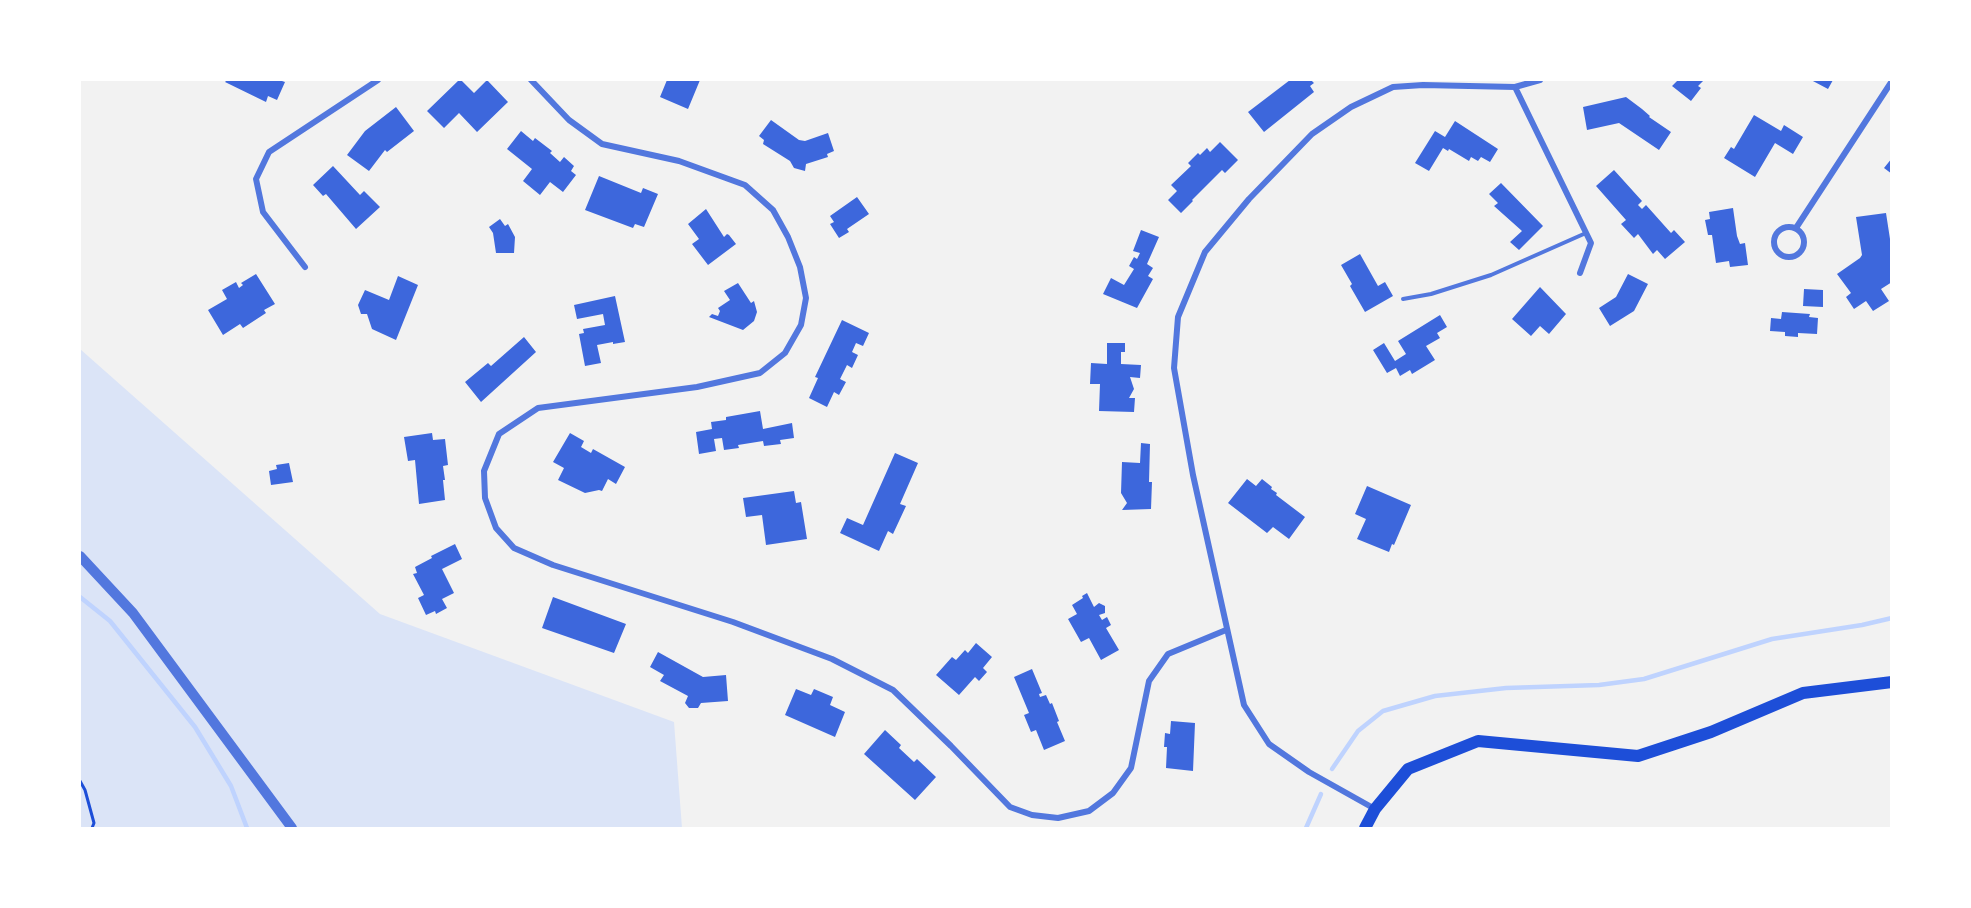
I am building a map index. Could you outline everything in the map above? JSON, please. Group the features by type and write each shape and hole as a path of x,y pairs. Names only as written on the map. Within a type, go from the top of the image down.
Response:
{"main road":[{"path":"1365,828 1374,809 1407,769 1478,741 1638,756 1711,732 1803,693 1892,682"}],"street":[{"path":"305,267 263,212 256,178 268,152 378,80"},
{"path":"531,80 569,120 602,144 678,161 745,185 773,210 788,237 800,267 806,298 801,325 785,353 760,373 697,387 538,408 499,434 484,471 485,498 496,528 514,548 553,565 733,622 832,659 892,690 1010,807 1032,814 1058,818 1089,811 1113,794 1131,768 1149,681 1168,654 1226,630"},
{"path":"1374,809 1309,772 1269,744 1244,705 1193,475 1174,368 1178,317 1204,252 1249,199 1312,134 1351,106 1393,87 1423,85 1515,87 1540,80"},
{"path":"1796,228 1892,81"},
{"path":"1515,87 1591,243 1580,273"},
{"path":"1784,228 1796,228 1804,237 1803,249 1795,256 1783,256 1775,247 1776,236 1784,228"},
{"path":"80,556 133,613 292,828"}],"lane":[{"path":"1403,299 1431,294 1491,275 1586,233"}],"path":[{"path":"80,781 86,790 94,823 92,828"}],"shaded area":[{"path":"80,349 380,614 674,722 682,828 80,828"}],"building":[{"path":"227,80 285,82 277,100 268,96 266,102 225,82"},
{"path":"459,80 474,93 487,80 508,102 477,132 459,113 444,128 427,111"},
{"path":"667,80 700,80 688,109 660,97"},
{"path":"1290,80 1311,80 1314,83 1310,86 1314,92 1264,132 1248,112"},
{"path":"1678,80 1704,80 1698,86 1701,88 1691,101 1672,86"},
{"path":"1811,80 1833,80 1828,89"},
{"path":"1626,97 1671,132 1659,150 1619,123 1587,130 1583,107"},
{"path":"396,107 414,131 387,152 385,150 369,171 347,155 365,131"},
{"path":"1754,115 1781,131 1784,125 1803,137 1793,154 1775,143 1755,177 1724,158 1731,147 1734,149"},
{"path":"771,120 799,140 805,141 828,133 834,151 827,154 828,157 806,164 805,171 794,168 790,161 763,144 764,140 759,136"},
{"path":"1455,121 1498,149 1490,162 1481,157 1478,161 1471,157 1469,161 1443,148 1429,171 1415,163 1435,131 1445,137"},
{"path":"521,131 533,141 535,138 552,151 550,153 560,162 564,157 574,166 571,171 576,175 563,192 550,182 540,195 523,181 532,169 507,149"},
{"path":"1220,142 1238,160 1225,173 1222,170 1181,213 1168,200 1177,191 1171,185 1191,166 1188,163 1198,153 1200,155 1207,148 1210,152"},
{"path":"1892,158 1892,174 1884,168"},
{"path":"333,166 360,195 364,191 380,207 356,229 326,194 323,196 313,185"},
{"path":"1614,170 1642,201 1638,205 1642,209 1646,205 1671,233 1674,230 1685,242 1665,259 1657,250 1653,254 1638,234 1634,238 1621,224 1626,220 1596,186"},
{"path":"599,176 641,193 643,188 658,194 644,227 635,224 633,228 585,210"},
{"path":"1501,183 1543,226 1519,250 1510,242 1522,231 1494,206 1498,203 1489,194"},
{"path":"857,197 869,214 847,229 849,232 839,238 830,224 834,222 830,216"},
{"path":"1733,208 1737,236 1740,244 1745,243 1748,265 1730,267 1729,261 1716,263 1712,235 1708,235 1705,220 1710,219 1709,212"},
{"path":"706,209 724,237 729,235 736,244 708,265 692,244 699,239 688,224"},
{"path":"1886,213 1892,252 1892,282 1881,289 1889,301 1873,311 1866,301 1854,309 1846,297 1851,293 1837,274 1862,255 1856,217"},
{"path":"500,219 505,226 508,224 515,237 514,253 496,253 493,233 489,227"},
{"path":"1141,230 1159,237 1147,264 1153,268 1148,276 1153,279 1137,308 1103,294 1111,278 1124,285 1134,269 1129,266 1134,257 1137,259 1140,253 1133,251"},
{"path":"1360,254 1378,286 1385,282 1393,296 1365,312 1341,265"},
{"path":"256,274 275,304 243,328 240,324 223,335 208,310 227,299 222,290 236,282 239,288 243,285 241,283"},
{"path":"1628,274 1648,284 1634,311 1610,326 1599,308 1616,297"},
{"path":"398,276 418,285 396,340 372,329 367,314 361,314 358,305 365,290 389,300"},
{"path":"738,283 751,303 754,301 757,312 754,321 743,330 709,317 712,314 718,316 720,311 718,308 730,300 724,291"},
{"path":"1540,287 1566,314 1549,334 1540,326 1531,336 1512,319"},
{"path":"1804,289 1823,290 1823,307 1803,306"},
{"path":"615,296 625,342 597,345 601,363 585,366 579,334 584,333 583,329 605,325 603,314 577,319 574,305"},
{"path":"1782,312 1810,314 1809,317 1818,318 1817,334 1798,333 1798,337 1785,336 1785,332 1770,331 1771,318 1781,319"},
{"path":"1440,315 1447,327 1437,333 1440,338 1426,346 1435,360 1412,374 1410,370 1400,376 1396,368 1387,373 1373,350 1384,343 1395,361 1406,354 1398,341"},
{"path":"842,320 869,333 863,346 856,343 852,352 858,355 852,368 847,365 840,379 846,382 839,395 834,392 827,407 809,398 818,378 815,377"},
{"path":"524,337 536,352 481,402 465,382 488,363 491,366"},
{"path":"1107,343 1125,343 1125,352 1121,352 1121,364 1141,365 1140,378 1130,377 1134,389 1129,398 1135,398 1134,412 1099,411 1100,384 1090,384 1091,363 1107,364"},
{"path":"760,411 763,429 792,423 794,438 780,440 781,444 764,446 763,441 724,450 722,438 714,439 716,451 699,454 696,432 712,429 711,422 726,420 726,417"},
{"path":"432,433 433,440 445,439 448,465 443,466 445,500 419,504 415,460 408,461 404,437"},
{"path":"570,433 584,441 581,447 591,453 593,449 625,467 616,484 608,479 602,491 585,493 558,480 564,468 553,462"},
{"path":"1141,443 1150,444 1151,509 1122,510 1127,503 1121,493 1122,462 1140,463"},
{"path":"895,453 918,463 900,504 906,506 893,534 888,531 879,551 840,533 847,518 863,525"},
{"path":"289,463 293,482 271,485 269,471 277,469 276,465"},
{"path":"1247,479 1256,486 1262,479 1272,487 1276,495 1305,517 1289,539 1273,527 1267,533 1228,503"},
{"path":"1367,486 1411,505 1389,552 1357,539 1366,519 1355,514"},
{"path":"794,491 796,503 801,502 807,539 766,545 762,515 746,517 743,498"},
{"path":"455,544 462,559 442,569 454,593 442,599 447,608 436,614 435,611 426,615 418,598 424,595 413,574 417,573 415,567"},
{"path":"1087,593 1094,607 1099,603 1105,606 1105,613 1099,615 1102,620 1107,617 1111,625 1106,628 1119,650 1101,660 1089,638 1081,642 1068,619 1077,614 1072,605"},
{"path":"553,597 626,624 614,653 542,628"},
{"path":"976,643 992,657 983,668 987,672 979,681 975,677 959,695 936,675 952,657 956,660 965,650 968,653"},
{"path":"658,652 703,677 726,675 728,701 701,703 698,708 689,708 685,703 688,696 660,681 664,675 650,667"},
{"path":"1032,669 1042,693 1039,694 1040,697 1046,695 1050,704 1052,703 1065,741 1044,750 1036,730 1031,732 1024,715 1029,713 1014,677"},
{"path":"796,689 811,695 814,689 833,697 830,705 845,712 835,737 785,715"},
{"path":"1171,721 1195,723 1193,771 1166,768 1165,733 1170,734"},
{"path":"885,730 914,762 917,759 936,777 915,800 864,754"}],"waterway":[{"path":"80,597 110,621 195,727 231,786 247,828"},
{"path":"1332,769 1358,731 1383,711 1435,696 1506,688 1599,685 1644,679 1772,639 1892,618"},
{"path":"1306,828 1321,794"}]}
